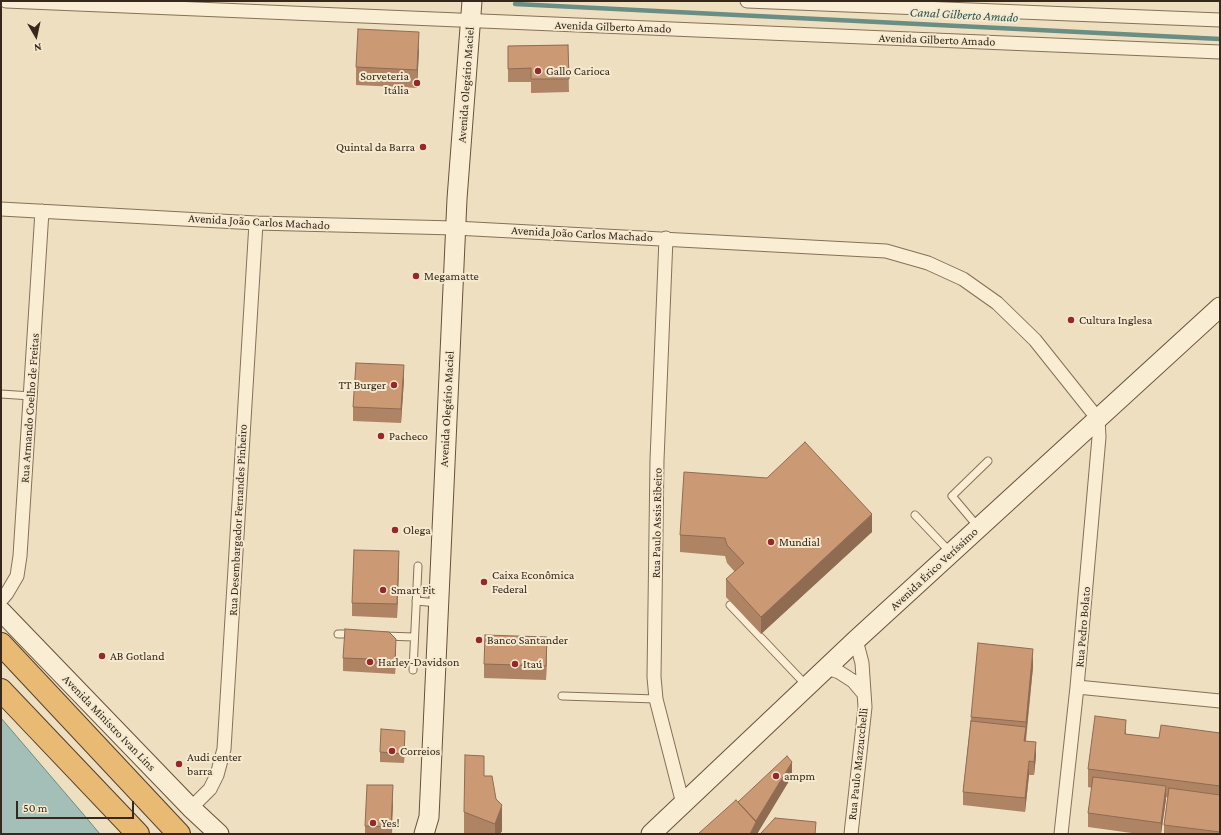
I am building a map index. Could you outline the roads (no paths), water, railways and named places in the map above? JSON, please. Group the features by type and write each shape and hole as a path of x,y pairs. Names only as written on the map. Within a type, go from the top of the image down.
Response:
{"highway":[{"name":"Avenida Ministro Ivan Lins","path":"1,644 178,832"},
{"path":"1,690 133,830"}],"main road":[{"name":"Avenida Olegário Maciel","path":"428,828 455,228 472,1"},
{"name":"Avenida Érico Veríssimo","path":"651,834 856,640 1220,307"},
{"name":"Avenida Ministro Ivan Lins","path":"1,611 191,808 219,834"}],"street":[{"name":"Avenida Gilberto Amado","path":"6,1 1220,52"},
{"path":"747,1 1220,20"},
{"name":"Avenida João Carlos Machado","path":"1,209 256,223 455,228 886,250 928,263 964,279 997,303 1035,340 1098,419"},
{"name":"Rua Armando Coelho de Freitas","path":"1,600 17,576 20,556 42,211"},
{"name":"Rua Desembargador Fernandes Pinheiro","path":"191,808 210,789 217,776 224,749 256,223"},
{"name":"Rua Paulo Assis Ribeiro","path":"666,238 657,460 654,677 656,699 683,804"},
{"name":"Rua Pedro Bolato","path":"1061,834 1077,687 1099,438 1098,419"},
{"name":"Rua Paulo Mazzucchelli","path":"851,834 864,708 862,663 856,640"},
{"name":"Rua Paulo Mazzucchelli","path":"828,668 839,672 853,681 864,694"},
{"path":"1077,687 1220,701"}],"lane":[{"path":"1,394 31,396"},
{"path":"979,528 952,496 988,461"},
{"path":"915,515 951,554"},
{"path":"413,670 418,566"},
{"path":"416,601 438,603"},
{"path":"730,605 807,686"},
{"path":"338,634 361,635"},
{"path":"376,635 414,637"},
{"path":"562,696 656,699"}],"water":[{"path":"1,718 84,815 100,834 1,834"}],"waterway":[{"name":"Canal Gilberto Amado","path":"515,4 1220,39"}],"place":[{"name":"Gallo Carioca","path":"538,71"},
{"name":"Sorveteria Itália","path":"417,83"},
{"name":"Quintal da Barra","path":"423,147"},
{"name":"Megamatte","path":"416,276"},
{"name":"Cultura Inglesa","path":"1071,320"},
{"name":"TT Burger","path":"394,385"},
{"name":"Pacheco","path":"381,436"},
{"name":"Olega","path":"395,530"},
{"name":"Mundial","path":"771,542"},
{"name":"Caixa Econômica Federal","path":"484,582"},
{"name":"Smart Fit","path":"383,590"},
{"name":"Banco Santander","path":"479,640"},
{"name":"AB Gotland","path":"102,656"},
{"name":"Harley-Davidson","path":"370,662"},
{"name":"Itaú","path":"515,664"},
{"name":"Correios","path":"392,751"},
{"name":"Audi center barra","path":"179,764"},
{"name":"ampm","path":"776,776"},
{"name":"Yes!","path":"373,823"}]}
